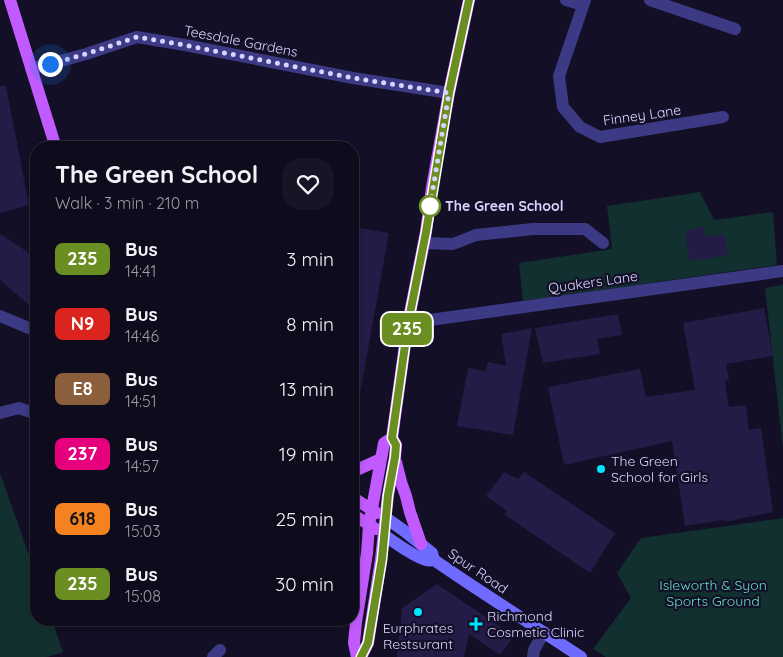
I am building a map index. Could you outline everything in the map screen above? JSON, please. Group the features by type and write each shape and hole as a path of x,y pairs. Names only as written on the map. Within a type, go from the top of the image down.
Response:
{"main road":[{"path":"10,0 54,141"},
{"path":"361,657 368,643 382,559 388,495 396,445 392,438 408,324 424,243 449,93 469,0"},
{"path":"359,603 367,553 369,525 384,443 392,438"},
{"path":"395,457 421,544"},
{"path":"359,469 381,460"},
{"path":"359,502 386,518"},
{"name":"Spur Road","path":"386,518 432,553 434,560 581,657"},
{"path":"359,519 384,535"},
{"name":"Spur Road","path":"384,535 409,552 427,561 434,560"},
{"path":"356,626 354,644 357,657"}],"street":[{"path":"566,0 584,3"},
{"path":"650,0 735,29"},
{"name":"Finney Lane","path":"584,3 559,76 563,107 580,127 600,137 723,118"},
{"name":"Teesdale Gardens","path":"31,69 86,54 137,37 353,78 449,93"},
{"path":"424,243 452,244 476,235 533,229 585,230 602,243"},
{"name":"Quakers Lane","path":"408,324 783,271"},
{"path":"0,316 30,328"},
{"path":"0,413 19,408 30,412"},
{"path":"534,657 534,650 544,632"}],"green space":[{"path":"700,192 714,220 773,212 777,265 523,301 519,263 612,249 607,206"},
{"path":"783,285 783,449 765,288"},
{"path":"0,473 30,558 30,626 54,626 63,652 47,657 0,657"},
{"name":"Isleworth & Syon Sports Ground","path":"783,518 783,657 606,657 593,649 631,598 617,573 641,538"}],"building":[{"path":"0,86 6,86 29,205 0,213"},
{"path":"704,227 706,237 724,234 728,255 690,261 685,231"},
{"path":"359,228 389,233 359,399"},
{"path":"0,234 30,255 30,306 0,280"},
{"path":"764,308 773,356 726,364 729,380 725,381 729,407 746,405 749,430 761,428 773,512 724,522 724,520 685,526 672,441 564,465 548,387 640,369 646,397 695,390 683,323"},
{"path":"618,314 622,335 597,339 600,354 543,363 535,328"},
{"path":"532,328 513,435 457,426 468,368 486,371 488,362 506,366 501,334"},
{"path":"504,472 518,479 524,472 615,533 590,573 505,515 507,511 486,496"},
{"path":"437,584 514,636 500,655 469,634 464,657 397,657 402,608"}],"bus line":[{"name":"235","path":"361,657 368,643 382,559 388,495 396,445 392,438 408,324 426,232 449,93 469,0"}],"place":[{"name":"The Green School","path":"430,206"},
{"name":"The Green School for Girls","path":"601,469"},
{"name":"Eurphrates Restsurant","path":"418,612"},
{"name":"Richmond Cosmetic Clinic","path":"476,624"}],"route":[{"path":"50,64 137,37 353,78 449,93 430,206"}]}
